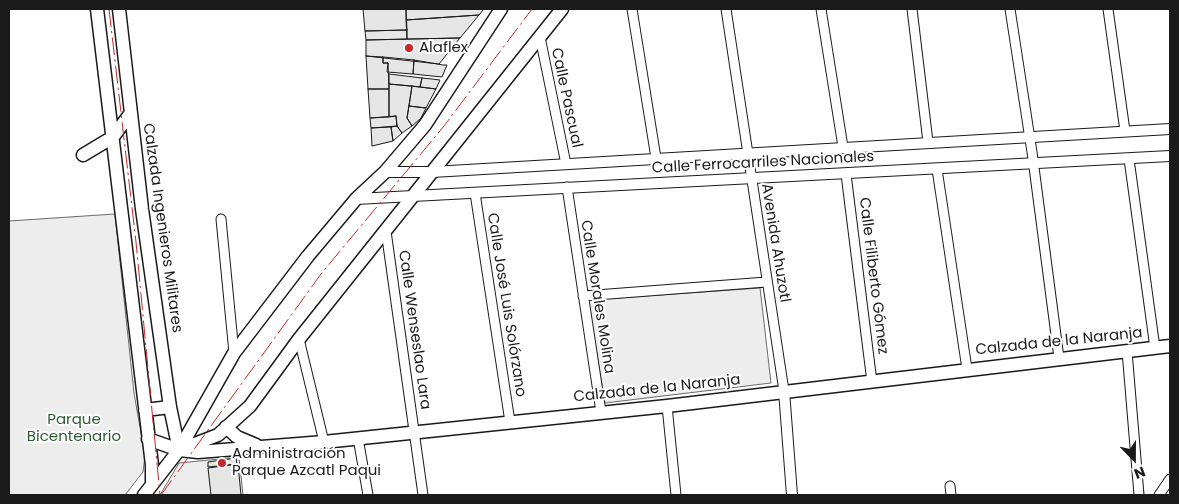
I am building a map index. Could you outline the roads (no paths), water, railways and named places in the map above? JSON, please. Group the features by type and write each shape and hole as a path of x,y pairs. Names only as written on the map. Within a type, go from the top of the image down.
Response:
{"main road":[{"path":"97,9 152,465 152,484"},
{"name":"Calzada Ingenieros Militares","path":"119,9 130,114 170,407 179,450"},
{"path":"144,495 179,450 234,353 308,256 356,199 385,172 425,125 501,9"},
{"path":"179,450 222,431 250,406 299,339 562,9"},
{"path":"83,155 113,137 130,114"},
{"name":"Calzada de la Naranja","path":"148,439 179,450 198,452 324,442 667,406 1170,346"},
{"path":"145,410 170,407"},
{"path":"222,431 264,446"},
{"path":"222,431 220,445 226,450"}],"street":[{"path":"490,24 495,9"},
{"path":"632,9 656,158"},
{"name":"Avenida Ahuzotl","path":"726,9 784,392"},
{"path":"821,9 843,147"},
{"path":"912,9 928,142"},
{"path":"1010,9 1030,136 1059,358"},
{"path":"1108,9 1125,131"},
{"name":"Calle Pascual","path":"540,37 566,164"},
{"name":"Calle Ferrocarriles Nacionales","path":"385,172 432,172 747,152 1170,129"},
{"name":"Calle Ferrocarriles Nacionales","path":"356,199 1170,156"},
{"path":"1129,159 1155,348"},
{"path":"937,169 967,369"},
{"name":"Calle Filiberto Gómez","path":"846,174 872,382"},
{"name":"Calle Morales Molina","path":"567,187 601,412"},
{"name":"Calle José Luis Solórzano","path":"475,193 510,422"},
{"path":"221,219 234,353"},
{"name":"Calle Wenseslao Lara","path":"386,231 423,495"},
{"path":"584,296 766,282"},
{"path":"299,339 324,442"},
{"path":"1127,351 1139,495"},
{"path":"784,392 792,495"},
{"path":"667,406 676,495"},
{"path":"358,438 368,495"},
{"path":"1159,495 1170,479"}],"place":[{"name":"Alaflex","path":"409,48"},
{"name":"Administración Parque Azcatl Paqui","path":"222,463"}],"park label":[{"name":"Parque Bicentenario","path":"74,428"}]}
